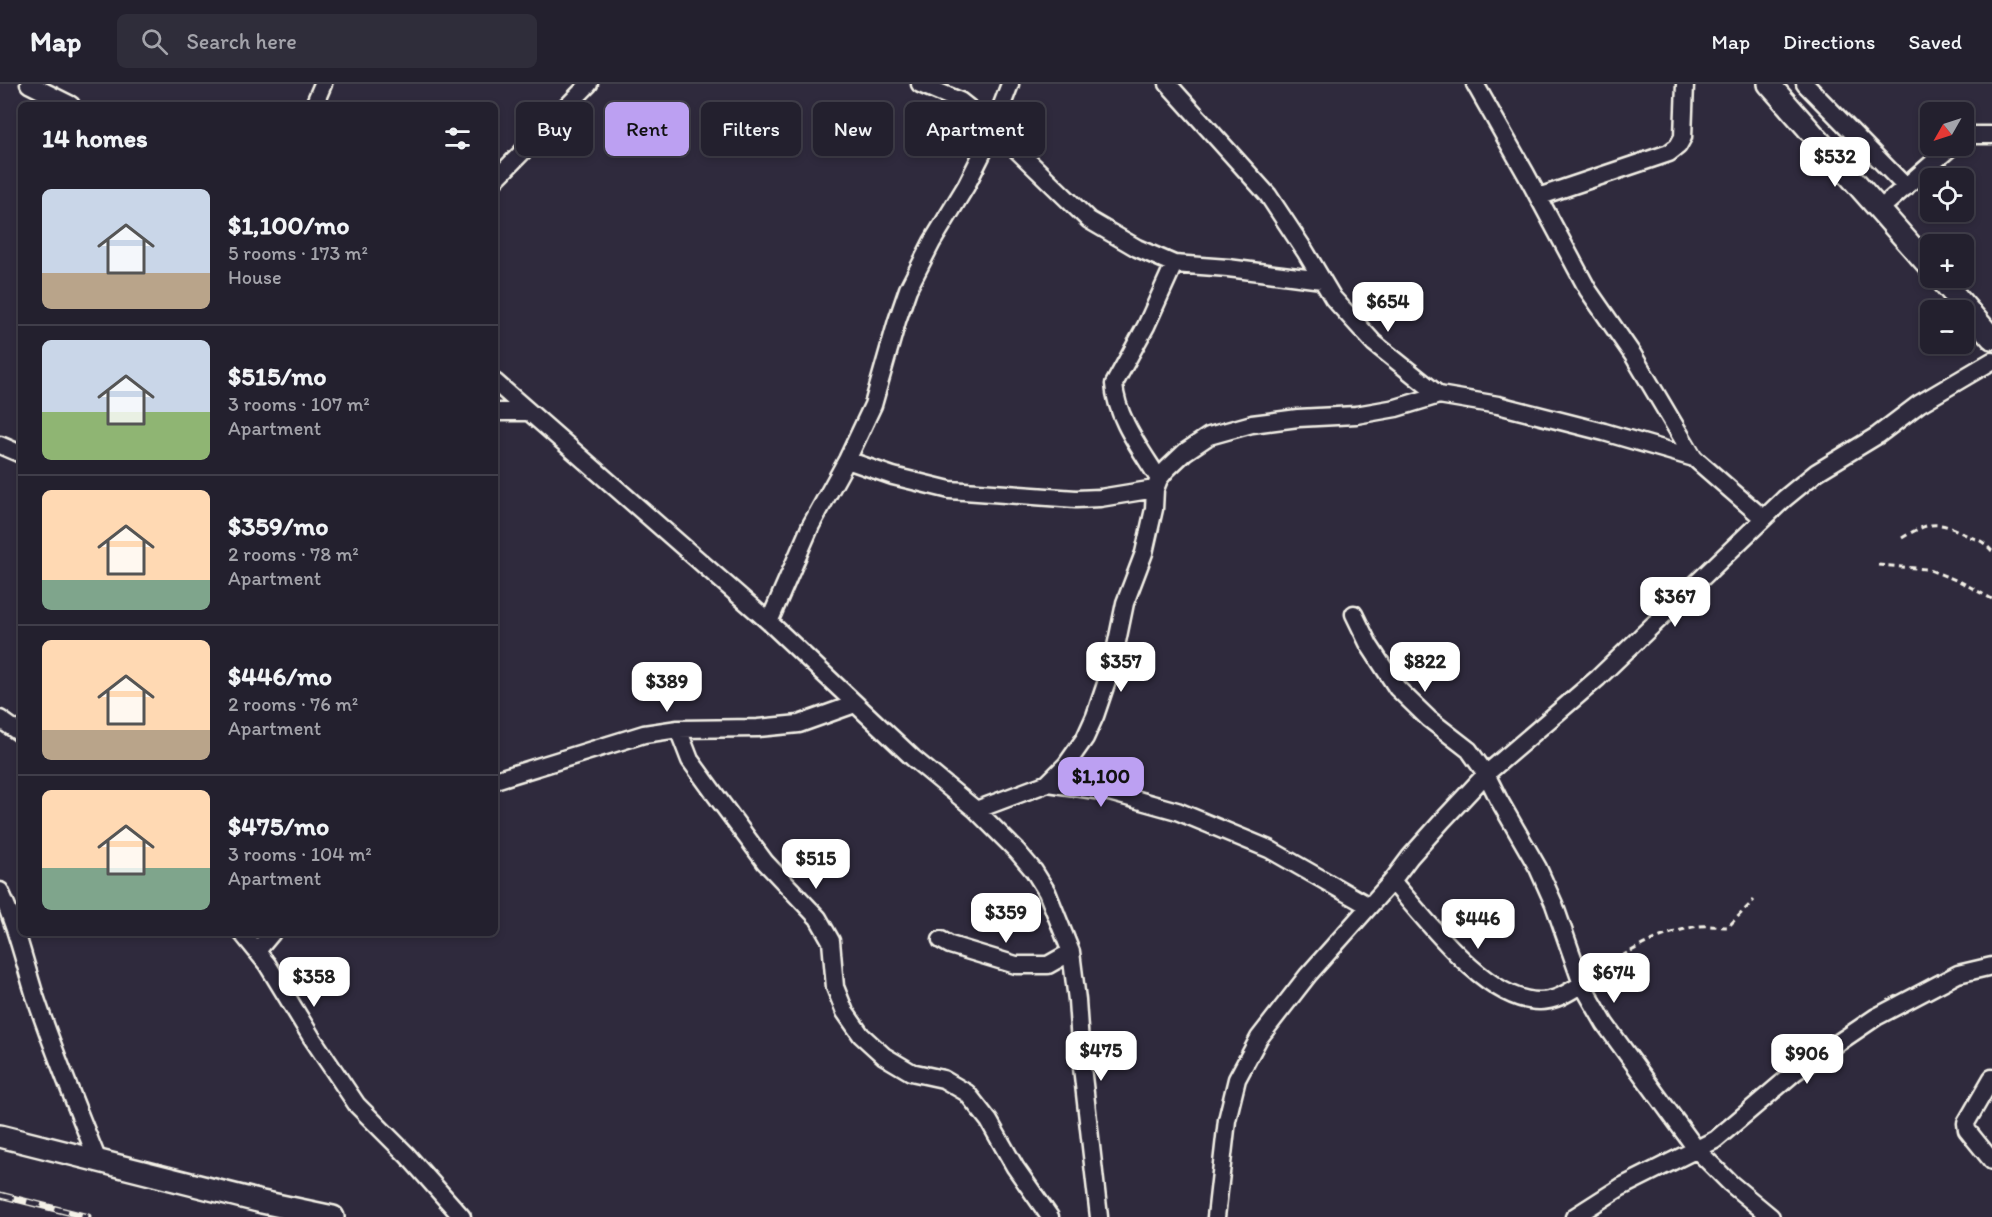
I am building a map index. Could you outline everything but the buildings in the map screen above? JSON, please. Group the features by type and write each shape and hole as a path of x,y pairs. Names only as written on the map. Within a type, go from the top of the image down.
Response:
{"street":[{"path":"29,84 65,102"},
{"path":"315,102 323,84"},
{"path":"498,177 589,84"},
{"path":"920,84 961,102"},
{"path":"1003,102 1010,84"},
{"path":"1168,84 1268,195 1333,298 1374,343 1439,395"},
{"path":"1475,84 1588,290 1633,355 1694,458 1763,518"},
{"path":"1538,197 1669,153 1678,146 1683,137 1685,84"},
{"path":"1769,84 1920,255"},
{"path":"1805,84 1906,188"},
{"path":"1974,135 1992,135"},
{"path":"769,622 811,525 847,460 873,405 908,289 981,156"},
{"path":"1023,156 1089,220 1137,248 1174,264 1228,268 1322,280"},
{"path":"1880,209 1941,156"},
{"path":"976,810 1048,783 1066,765 1095,716 1112,666 1125,603 1144,553 1157,484 1128,426 1115,393 1114,384 1146,326 1174,264"},
{"path":"1949,288 1992,338"},
{"path":"1216,1217 1227,1120 1237,1079 1259,1038 1308,975 1392,881 1410,857 1486,774 1598,678 1763,518 1817,472 1878,435 1919,404 1992,361"},
{"path":"498,385 769,622 913,758 976,810 1034,871 1047,892 1071,952 1099,1217"},
{"path":"847,460 893,476 950,490 1076,499 1100,498 1157,484 1185,452 1209,436 1252,424 1298,418 1356,415 1396,408 1439,395 1498,405 1694,458"},
{"path":"498,412 529,412"},
{"path":"0,445 18,453"},
{"path":"1354,614 1369,645 1397,688 1429,719 1469,750 1486,774 1538,868 1554,904 1582,984 1605,1024 1697,1150 1730,1183 1771,1217"},
{"path":"498,779 644,734 678,729 758,728 799,724 855,704"},
{"path":"0,719 18,732"},
{"path":"678,729 690,760 765,862 818,918 831,941 835,987 845,1012 861,1035 884,1056 911,1072 943,1078 967,1093 989,1121 1015,1167 1050,1217"},
{"path":"1048,783 1109,792 1177,812 1269,849 1369,906"},
{"path":"1392,881 1467,964 1493,985 1506,992 1539,1001 1558,998 1582,984"},
{"path":"0,891 15,930 35,996 98,1161"},
{"path":"244,936 257,951 357,1105 407,1155 462,1217"},
{"path":"257,951 270,936"},
{"path":"941,940 950,945 1016,965 1048,965 1071,952"},
{"path":"1574,1217 1621,1187 1716,1140 1795,1072 1876,1017 1958,974 1992,966"},
{"path":"1992,1078 1966,1124 1967,1130 1992,1161"},
{"path":"0,1136 262,1202 333,1217"}],"path":[{"path":"1902,538 1920,527 1939,523 1982,540 1992,551"},
{"path":"1878,565 1927,569 1961,582 1992,598"},
{"path":"1582,984 1623,954 1665,936 1701,926 1728,927 1754,900"}],"railway":[{"path":"0,1195 88,1217"}]}
